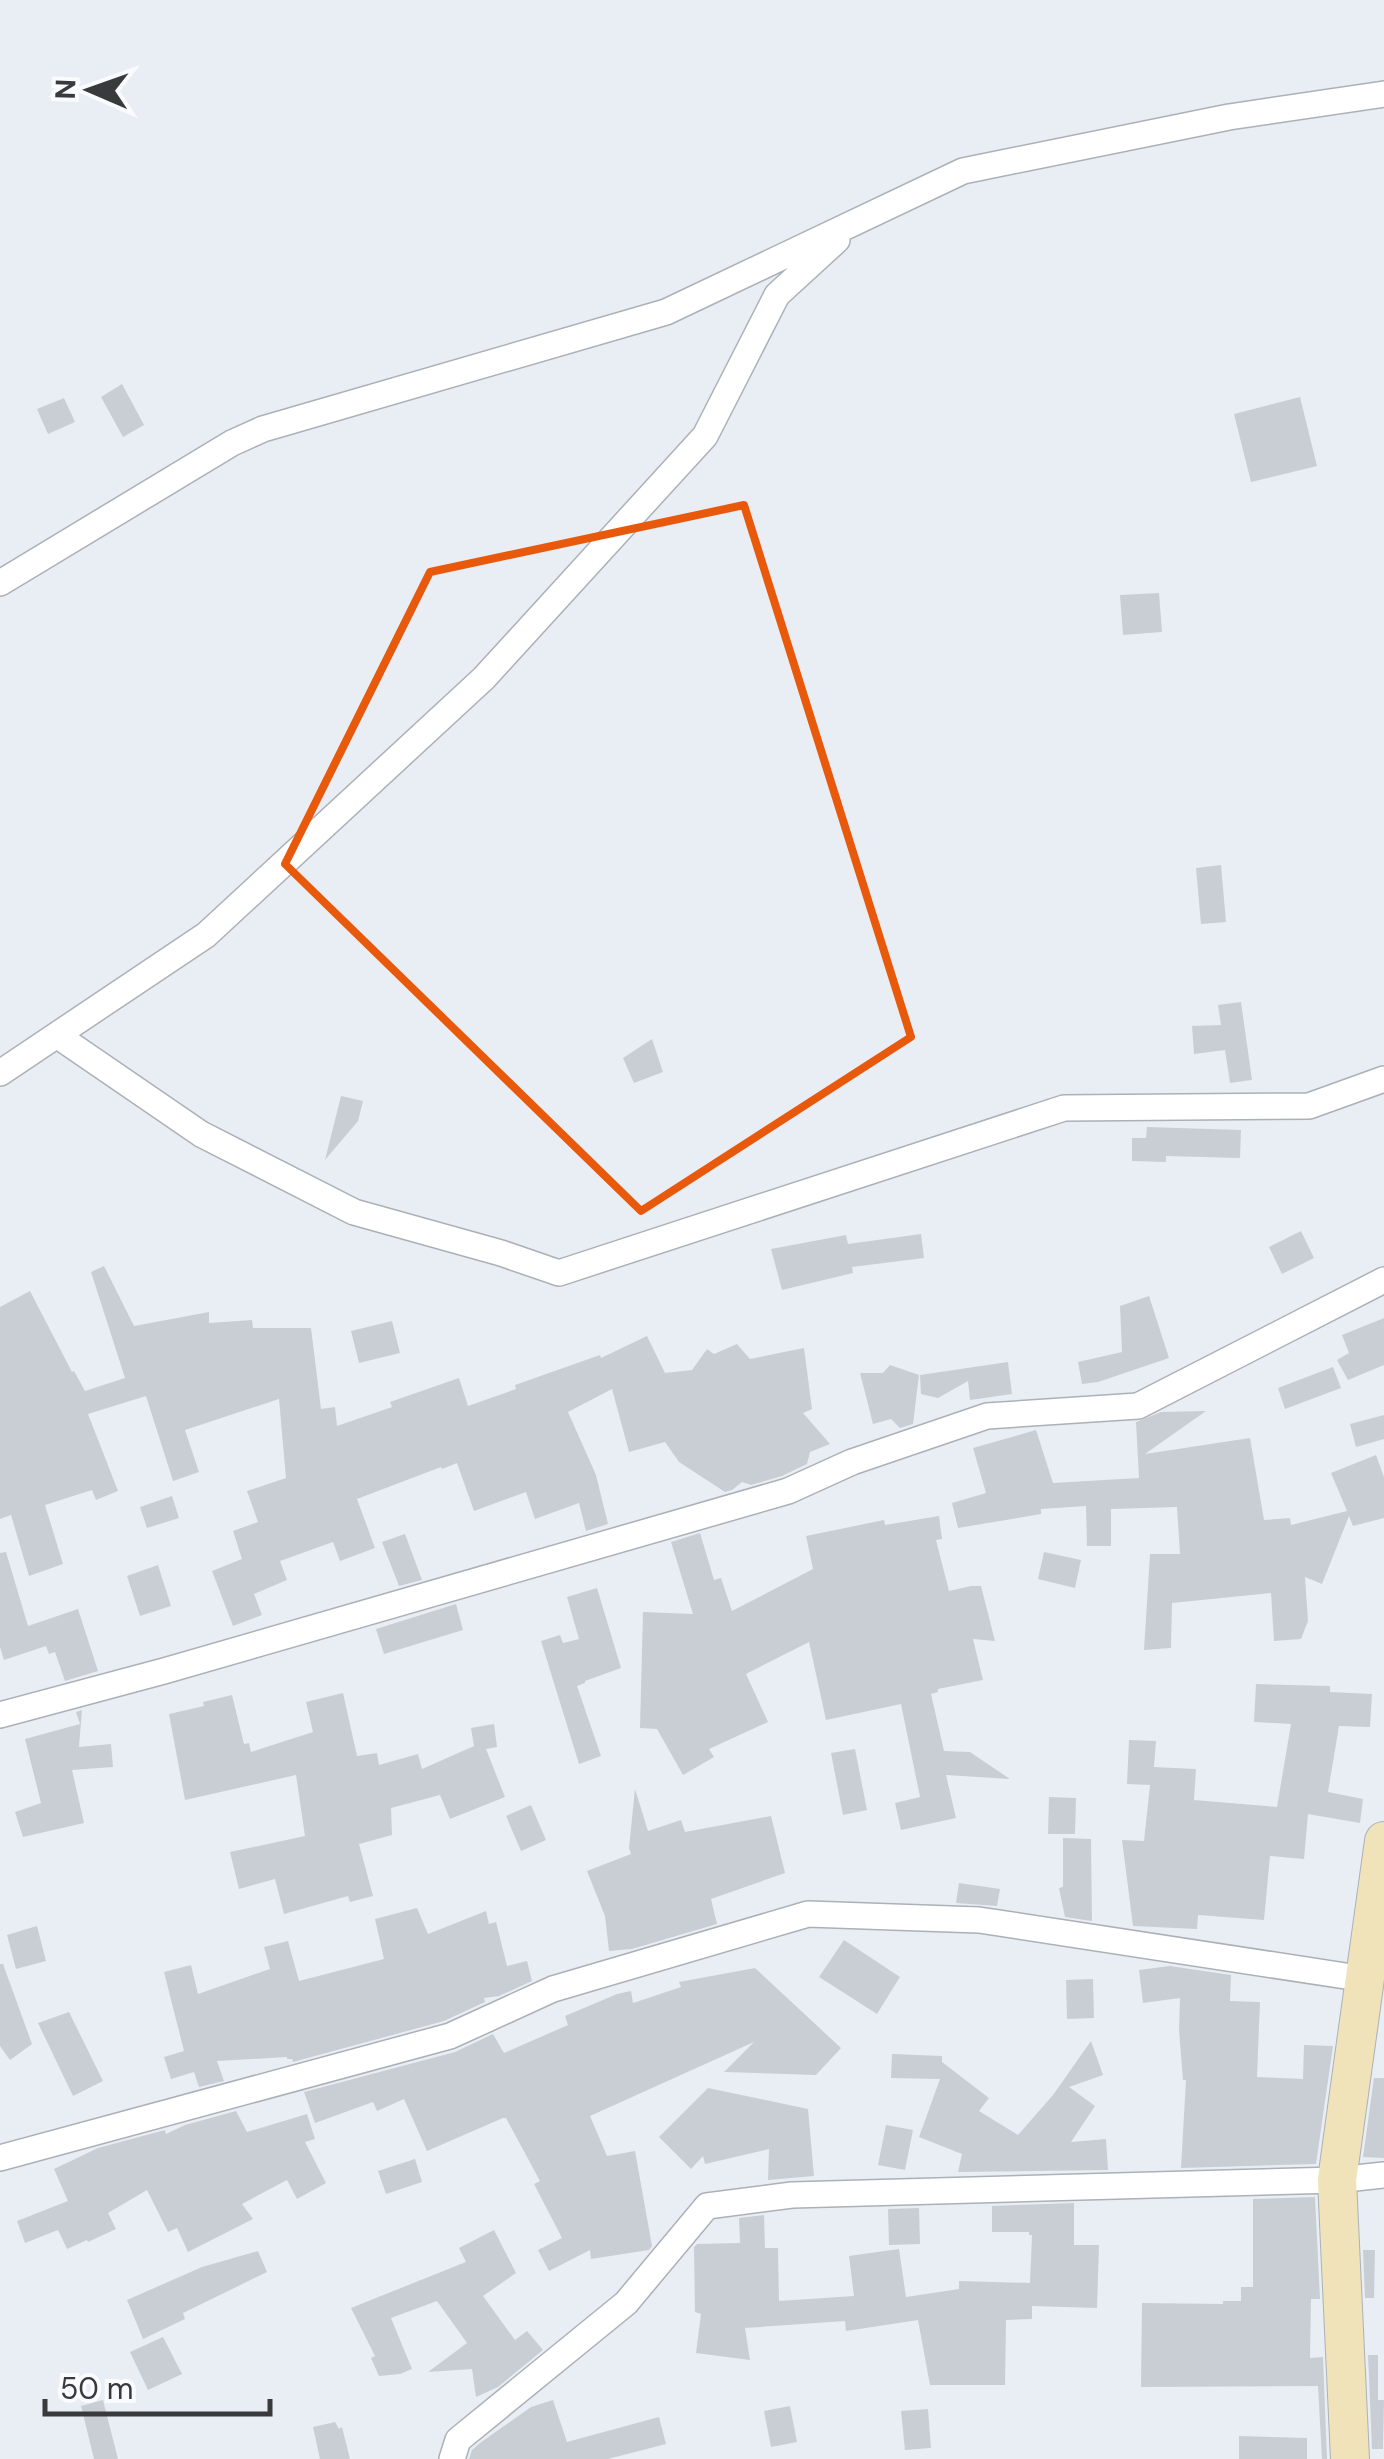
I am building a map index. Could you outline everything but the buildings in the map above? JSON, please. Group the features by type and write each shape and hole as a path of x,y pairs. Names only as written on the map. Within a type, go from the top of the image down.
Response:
{"street":[{"path":"0,582 232,442 263,428 666,312 963,171 1229,116 1384,94"},
{"path":"0,1073 206,935 484,678 705,436 778,296 856,222"},
{"path":"58,1036 202,1134 354,1212 559,1273 1064,1108 1309,1106 1384,1079"},
{"path":"0,1716 788,1491 852,1462 987,1416 1138,1406 1384,1280"},
{"path":"1350,2459 1337,2180 1384,1841"},
{"path":"0,2158 450,2036 553,1989 808,1914 979,1920 1364,1979"},
{"path":"452,2459 458,2440 626,2303 707,2206 792,2195 1337,2180 1384,2175"}],"highlighted area":[{"path":"744,505 911,1037 641,1211 285,864 430,572"}]}
